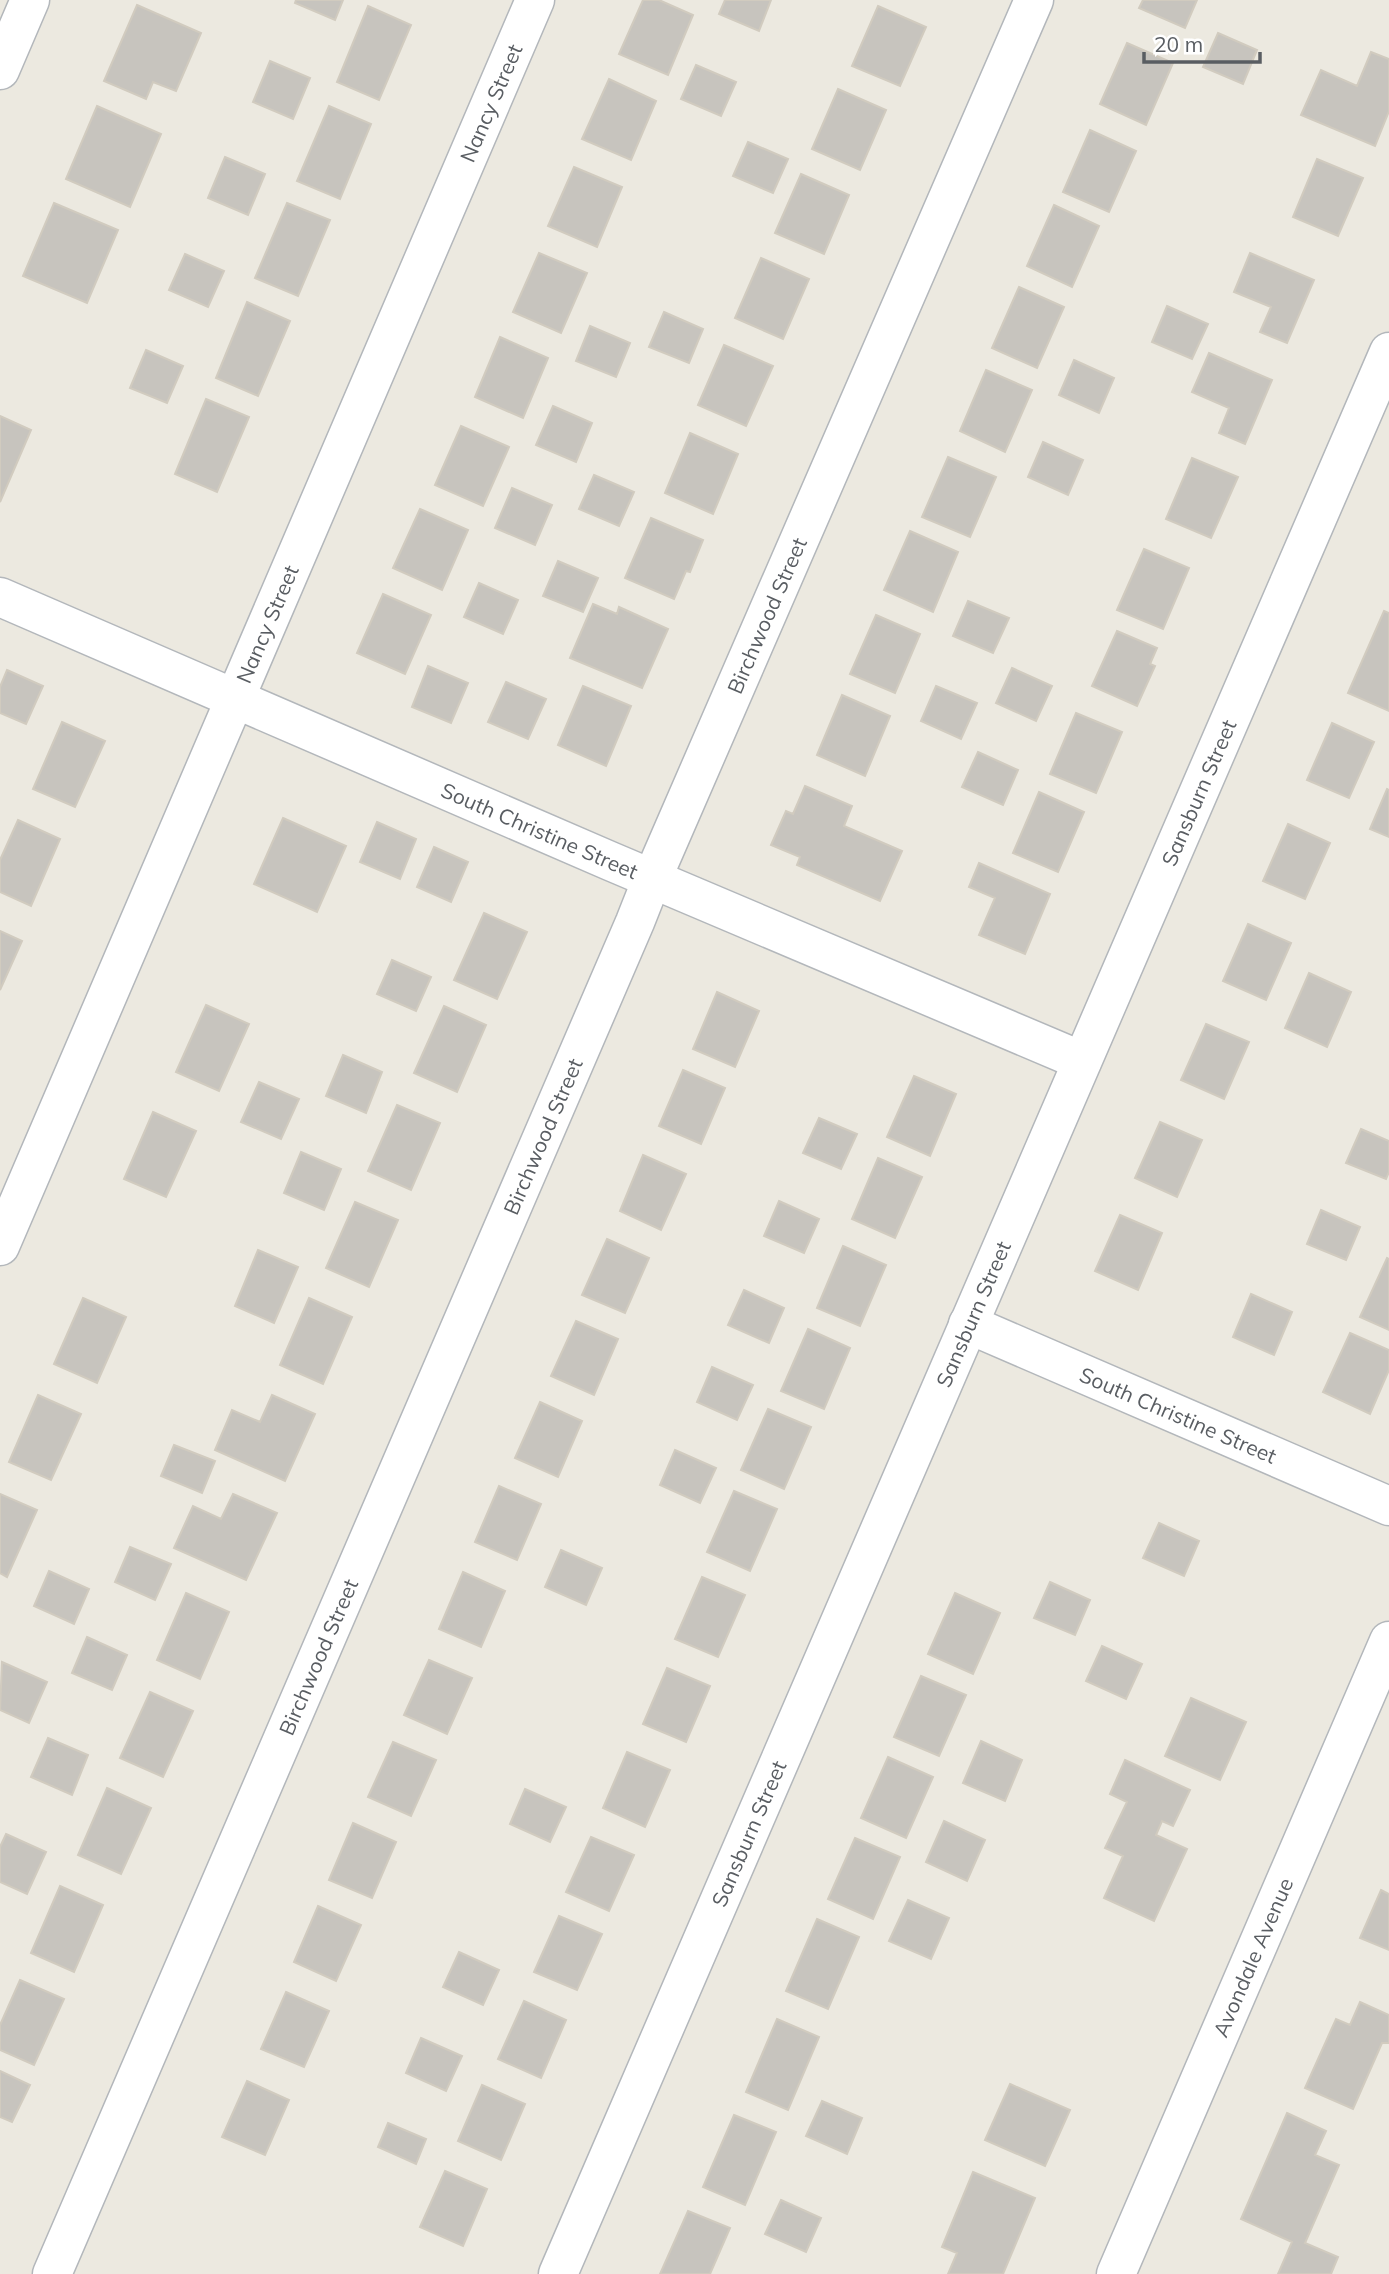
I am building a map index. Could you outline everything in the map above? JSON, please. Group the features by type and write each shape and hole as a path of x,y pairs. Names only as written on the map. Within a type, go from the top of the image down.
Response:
{"street":[{"path":"0,70 30,0"},
{"name":"Nancy Street","path":"0,1246 535,0"},
{"name":"Birchwood Street","path":"52,2274 608,986 652,878 1034,0"},
{"name":"Sansburn Street","path":"558,2274 1389,352"},
{"name":"South Christine Street","path":"0,597 1082,1061"},
{"name":"South Christine Street","path":"968,1324 1389,1506"},
{"name":"Avondale Avenue","path":"1116,2274 1389,1641"}],"building":[{"path":"296,0 343,0 335,20 295,3"},
{"path":"643,0 659,0 693,15 668,75 619,54"},
{"path":"725,0 771,0 759,31 719,14"},
{"path":"1143,0 1197,0 1185,28 1139,8"},
{"path":"137,5 201,33 176,91 153,82 146,99 104,81"},
{"path":"368,6 411,25 379,100 337,82"},
{"path":"878,6 926,27 900,86 852,66"},
{"path":"1218,33 1257,50 1243,84 1203,67"},
{"path":"1127,43 1173,63 1146,125 1100,104"},
{"path":"1371,52 1389,59 1389,111 1375,146 1301,115 1321,70 1357,86"},
{"path":"270,61 310,78 293,119 253,102"},
{"path":"696,65 736,82 721,116 681,99"},
{"path":"609,79 656,101 631,160 582,139"},
{"path":"838,89 886,110 860,170 812,149"},
{"path":"97,106 161,134 130,207 66,179"},
{"path":"329,106 371,124 340,199 297,181"},
{"path":"1090,130 1136,151 1109,212 1063,192"},
{"path":"748,142 788,159 773,193 733,176"},
{"path":"225,157 265,174 248,215 208,198"},
{"path":"1317,159 1363,178 1338,236 1293,217"},
{"path":"574,167 622,187 597,247 548,226"},
{"path":"801,174 849,195 824,254 775,233"},
{"path":"54,203 118,230 87,303 23,276"},
{"path":"287,203 330,220 298,296 255,278"},
{"path":"1054,205 1099,226 1072,287 1027,266"},
{"path":"539,253 587,273 561,333 513,312"},
{"path":"1250,253 1314,280 1287,343 1260,332 1271,307 1234,292"},
{"path":"185,254 224,271 208,307 169,290"},
{"path":"761,258 809,279 783,339 735,318"},
{"path":"1019,287 1064,307 1037,368 992,348"},
{"path":"247,302 290,321 258,396 216,378"},
{"path":"1167,306 1208,324 1192,359 1152,342"},
{"path":"664,312 703,329 689,363 649,347"},
{"path":"590,326 630,343 616,377 576,361"},
{"path":"500,337 548,358 523,418 475,397"},
{"path":"724,345 773,366 746,426 698,405"},
{"path":"146,350 183,366 167,403 130,388"},
{"path":"1209,353 1272,380 1245,444 1219,433 1229,408 1192,392"},
{"path":"1074,360 1114,378 1099,413 1059,395"},
{"path":"986,370 1032,390 1005,452 960,431"},
{"path":"206,399 249,417 217,492 175,474"},
{"path":"553,406 592,423 576,462 536,445"},
{"path":"0,416 31,430 0,502"},
{"path":"461,426 509,447 483,506 435,485"},
{"path":"690,433 738,454 713,514 665,493"},
{"path":"1043,442 1083,460 1068,495 1028,477"},
{"path":"948,457 996,477 970,537 922,517"},
{"path":"1192,458 1238,477 1211,538 1166,519"},
{"path":"594,475 634,492 619,526 579,509"},
{"path":"512,488 552,505 535,545 495,528"},
{"path":"420,509 468,530 442,590 393,568"},
{"path":"651,518 703,540 690,572 686,571 674,599 625,578"},
{"path":"910,531 958,552 933,612 884,590"},
{"path":"1144,549 1189,568 1163,629 1117,610"},
{"path":"558,561 598,578 583,612 543,596"},
{"path":"479,583 518,600 503,634 464,617"},
{"path":"383,594 431,615 405,674 357,653"},
{"path":"968,601 1009,618 993,653 953,636"},
{"path":"593,604 617,614 619,607 668,629 642,688 570,658"},
{"path":"1384,611 1389,613 1389,711 1348,693"},
{"path":"876,615 920,634 895,693 850,674"},
{"path":"1117,631 1157,648 1150,664 1155,666 1137,706 1092,686"},
{"path":"428,666 468,683 451,723 412,707"},
{"path":"1012,668 1052,686 1036,721 996,703"},
{"path":"7,670 43,686 26,724 0,713 0,687"},
{"path":"506,682 546,699 528,739 488,722"},
{"path":"583,686 631,706 606,766 558,745"},
{"path":"936,686 977,703 961,739 921,721"},
{"path":"842,695 890,716 865,776 817,755"},
{"path":"1076,713 1122,732 1096,793 1050,774"},
{"path":"62,722 105,741 75,807 33,789"},
{"path":"1332,723 1374,742 1349,798 1307,780"},
{"path":"978,752 1018,770 1003,805 962,787"},
{"path":"805,786 852,806 844,826 902,851 880,901 797,865 800,857 771,845 786,811 793,814"},
{"path":"1387,789 1389,790 1389,837 1370,829"},
{"path":"1039,792 1084,812 1058,872 1013,853"},
{"path":"283,818 346,846 317,912 254,884"},
{"path":"18,820 60,839 31,906 0,892 0,860"},
{"path":"377,822 416,839 400,879 360,862"},
{"path":"1288,824 1330,843 1305,899 1263,881"},
{"path":"434,847 468,862 451,902 417,887"},
{"path":"979,863 1050,894 1025,954 979,935 995,898 969,887"},
{"path":"484,913 527,932 497,999 454,980"},
{"path":"1248,924 1291,943 1266,1000 1223,981"},
{"path":"0,931 22,941 0,990"},
{"path":"392,960 431,977 416,1011 377,994"},
{"path":"1309,973 1351,992 1327,1047 1285,1028"},
{"path":"717,992 759,1011 735,1067 693,1049"},
{"path":"206,1005 249,1024 219,1091 176,1072"},
{"path":"444,1006 486,1025 457,1092 414,1073"},
{"path":"1206,1024 1249,1042 1224,1099 1181,1080"},
{"path":"343,1055 382,1072 366,1113 326,1096"},
{"path":"683,1070 725,1088 701,1144 659,1126"},
{"path":"914,1076 956,1094 930,1156 887,1137"},
{"path":"259,1082 299,1099 281,1139 241,1122"},
{"path":"397,1105 440,1123 411,1190 368,1171"},
{"path":"153,1112 196,1131 166,1197 124,1179"},
{"path":"819,1118 857,1134 841,1169 803,1153"},
{"path":"1160,1122 1202,1140 1177,1197 1135,1178"},
{"path":"1361,1129 1389,1141 1389,1172 1386,1179 1346,1163"},
{"path":"301,1152 341,1169 324,1210 284,1193"},
{"path":"643,1155 686,1174 661,1230 620,1211"},
{"path":"878,1158 922,1177 895,1238 852,1219"},
{"path":"779,1201 819,1219 804,1253 764,1236"},
{"path":"355,1202 398,1220 369,1287 326,1268"},
{"path":"1321,1210 1360,1227 1346,1260 1307,1244"},
{"path":"1120,1215 1162,1233 1138,1290 1095,1271"},
{"path":"607,1239 649,1258 625,1313 582,1295"},
{"path":"843,1246 886,1265 860,1326 817,1308"},
{"path":"258,1250 298,1267 274,1323 235,1306"},
{"path":"1387,1258 1389,1259 1389,1330 1360,1317"},
{"path":"744,1290 784,1308 769,1343 728,1325"},
{"path":"1251,1294 1292,1312 1274,1355 1233,1337"},
{"path":"83,1298 126,1317 97,1383 54,1364"},
{"path":"309,1298 352,1317 323,1384 280,1365"},
{"path":"576,1321 618,1339 594,1395 551,1376"},
{"path":"808,1329 850,1348 824,1409 781,1391"},
{"path":"1350,1333 1389,1350 1389,1370 1370,1414 1323,1392"},
{"path":"712,1367 753,1385 737,1420 697,1402"},
{"path":"38,1395 81,1414 51,1480 9,1462"},
{"path":"272,1395 315,1414 285,1481 215,1450 232,1410 260,1422"},
{"path":"540,1402 582,1421 558,1477 515,1458"},
{"path":"768,1409 811,1427 784,1489 741,1470"},
{"path":"174,1445 215,1461 202,1493 161,1476"},
{"path":"675,1450 716,1468 700,1503 660,1485"},
{"path":"499,1486 541,1504 517,1560 475,1542"},
{"path":"734,1491 777,1509 750,1571 707,1552"},
{"path":"0,1494 37,1510 7,1577 0,1573"},
{"path":"233,1494 277,1513 246,1580 174,1548 193,1506 221,1519"},
{"path":"1159,1523 1199,1541 1184,1576 1143,1558"},
{"path":"130,1547 171,1564 155,1600 115,1582"},
{"path":"561,1550 602,1568 586,1605 545,1587"},
{"path":"49,1571 89,1589 74,1624 34,1606"},
{"path":"463,1572 505,1591 481,1647 439,1629"},
{"path":"702,1577 745,1595 718,1657 675,1639"},
{"path":"1050,1582 1090,1600 1075,1635 1034,1618"},
{"path":"186,1593 229,1612 200,1679 157,1660"},
{"path":"955,1593 1000,1613 973,1674 928,1654"},
{"path":"87,1637 127,1655 112,1690 72,1673"},
{"path":"1102,1646 1142,1664 1126,1699 1086,1681"},
{"path":"429,1660 472,1678 447,1734 404,1715"},
{"path":"2,1662 47,1682 29,1723 0,1710"},
{"path":"667,1668 710,1686 686,1742 643,1724"},
{"path":"921,1676 966,1695 939,1756 894,1737"},
{"path":"150,1692 193,1711 163,1777 120,1758"},
{"path":"1191,1698 1246,1722 1220,1780 1165,1756"},
{"path":"48,1738 88,1755 72,1795 31,1777"},
{"path":"981,1741 1022,1760 1005,1801 963,1783"},
{"path":"393,1742 436,1760 411,1816 368,1797"},
{"path":"627,1752 670,1770 645,1827 603,1808"},
{"path":"888,1757 933,1777 906,1838 861,1818"},
{"path":"1125,1760 1190,1790 1173,1826 1162,1821 1156,1835 1187,1849 1154,1921 1104,1898 1123,1856 1105,1848 1127,1802 1110,1794"},
{"path":"107,1788 151,1808 121,1874 78,1855"},
{"path":"525,1789 566,1807 550,1842 510,1824"},
{"path":"944,1821 985,1840 967,1881 926,1862"},
{"path":"353,1823 396,1842 372,1898 329,1880"},
{"path":"6,1834 46,1852 27,1894 0,1882 0,1847"},
{"path":"591,1837 634,1855 609,1911 566,1892"},
{"path":"855,1838 900,1857 873,1919 828,1899"},
{"path":"60,1886 103,1905 74,1972 31,1953"},
{"path":"1381,1890 1389,1894 1389,1950 1360,1938"},
{"path":"908,1900 949,1918 931,1959 889,1941"},
{"path":"318,1906 361,1925 336,1981 294,1962"},
{"path":"559,1916 602,1934 577,1990 534,1972"},
{"path":"817,1919 859,1937 828,2009 786,1991"},
{"path":"459,1952 499,1970 483,2005 443,1987"},
{"path":"20,1980 64,1999 34,2065 0,2050 0,2025"},
{"path":"286,1992 329,2011 304,2067 261,2049"},
{"path":"524,2001 566,2020 541,2078 498,2059"},
{"path":"1360,2002 1389,2015 1389,2043 1382,2043 1353,2109 1305,2088 1336,2019 1350,2025"},
{"path":"777,2019 819,2037 788,2110 746,2092"},
{"path":"421,2038 462,2056 446,2091 406,2073"},
{"path":"0,2071 30,2085 12,2122 0,2117"},
{"path":"247,2081 289,2100 265,2155 222,2137"},
{"path":"1010,2084 1070,2110 1045,2166 985,2140"},
{"path":"482,2085 525,2104 501,2160 458,2141"},
{"path":"822,2101 862,2118 847,2154 806,2136"},
{"path":"1287,2113 1326,2131 1315,2155 1339,2165 1305,2243 1338,2257 1331,2274 1278,2274 1292,2242 1241,2219"},
{"path":"734,2115 776,2132 745,2205 703,2187"},
{"path":"388,2123 426,2139 416,2164 378,2147"},
{"path":"445,2171 487,2189 463,2246 420,2227"},
{"path":"973,2172 1035,2198 1003,2274 948,2274 957,2253 942,2247"},
{"path":"781,2200 821,2218 806,2252 765,2234"},
{"path":"688,2211 730,2228 710,2274 660,2274"}]}
